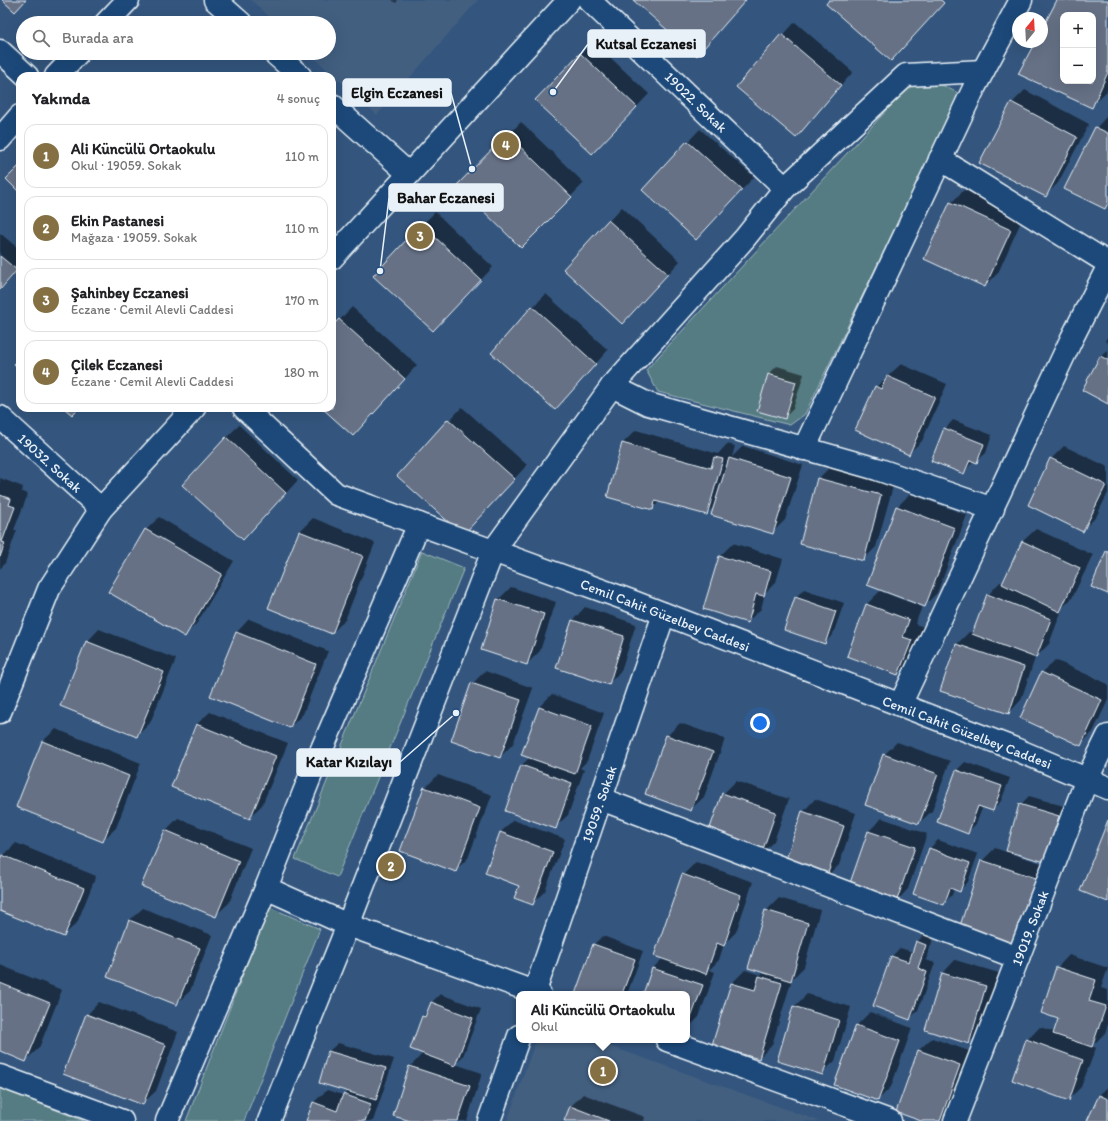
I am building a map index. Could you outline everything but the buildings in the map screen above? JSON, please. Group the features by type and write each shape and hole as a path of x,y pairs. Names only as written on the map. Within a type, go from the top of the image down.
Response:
{"street":[{"path":"113,16 128,0"},
{"path":"215,0 233,16"},
{"path":"336,254 569,0"},
{"name":"19022. Sokak","path":"589,0 785,188"},
{"path":"804,449 940,159 983,71 1021,0"},
{"path":"0,51 23,72"},
{"path":"60,72 71,60"},
{"path":"282,60 295,72"},
{"path":"269,1121 348,924 493,551 612,386 745,238 785,188 906,75 983,71"},
{"path":"336,109 409,174"},
{"path":"0,139 16,121"},
{"path":"940,159 1108,263"},
{"path":"900,705 1072,338 1108,267"},
{"path":"612,386 648,404 877,469 993,509"},
{"path":"0,712 49,589 101,509 190,412"},
{"name":"Cemil Cahit Güzelbey Caddesi","path":"248,412 336,494 664,614 900,705 1108,788"},
{"name":"19032. Sokak","path":"0,417 101,509"},
{"path":"168,1121 266,888 312,772 419,524"},
{"name":"19059. Sokak","path":"537,991 600,799 664,614"},
{"name":"19019. Sokak","path":"955,1121 1087,779 1108,736"},
{"path":"600,799 1018,958"},
{"path":"266,888 348,924 531,991"},
{"path":"489,1121 517,1043"},
{"path":"675,1043 890,1121"},
{"path":"0,1076 122,1121"}],"shaded area":[{"path":"251,0 478,0 377,115 336,78 336,72 330,72 317,60 336,60 336,16 268,16"},
{"path":"535,1043 601,1043 819,1121 507,1121"}],"green space":[{"path":"912,83 942,85 960,94 805,414 790,425 658,392 646,370"},
{"path":"422,551 464,568 337,877 295,859"},
{"path":"269,907 320,929 244,1121 186,1121"},
{"path":"0,1088 84,1121 0,1121"}],"place":[{"name":"Kutsal Eczanesi","path":"553,92"},
{"name":"Çilek Eczanesi","path":"506,145"},
{"name":"Elgin Eczanesi","path":"472,169"},
{"name":"Şahinbey Eczanesi","path":"420,236"},
{"name":"Bahar Eczanesi","path":"380,271"},
{"name":"Katar Kızılayı","path":"456,713"},
{"name":"Ekin Pastanesi","path":"391,866"},
{"name":"Ali Küncülü Ortaokulu","path":"603,1071"}]}
